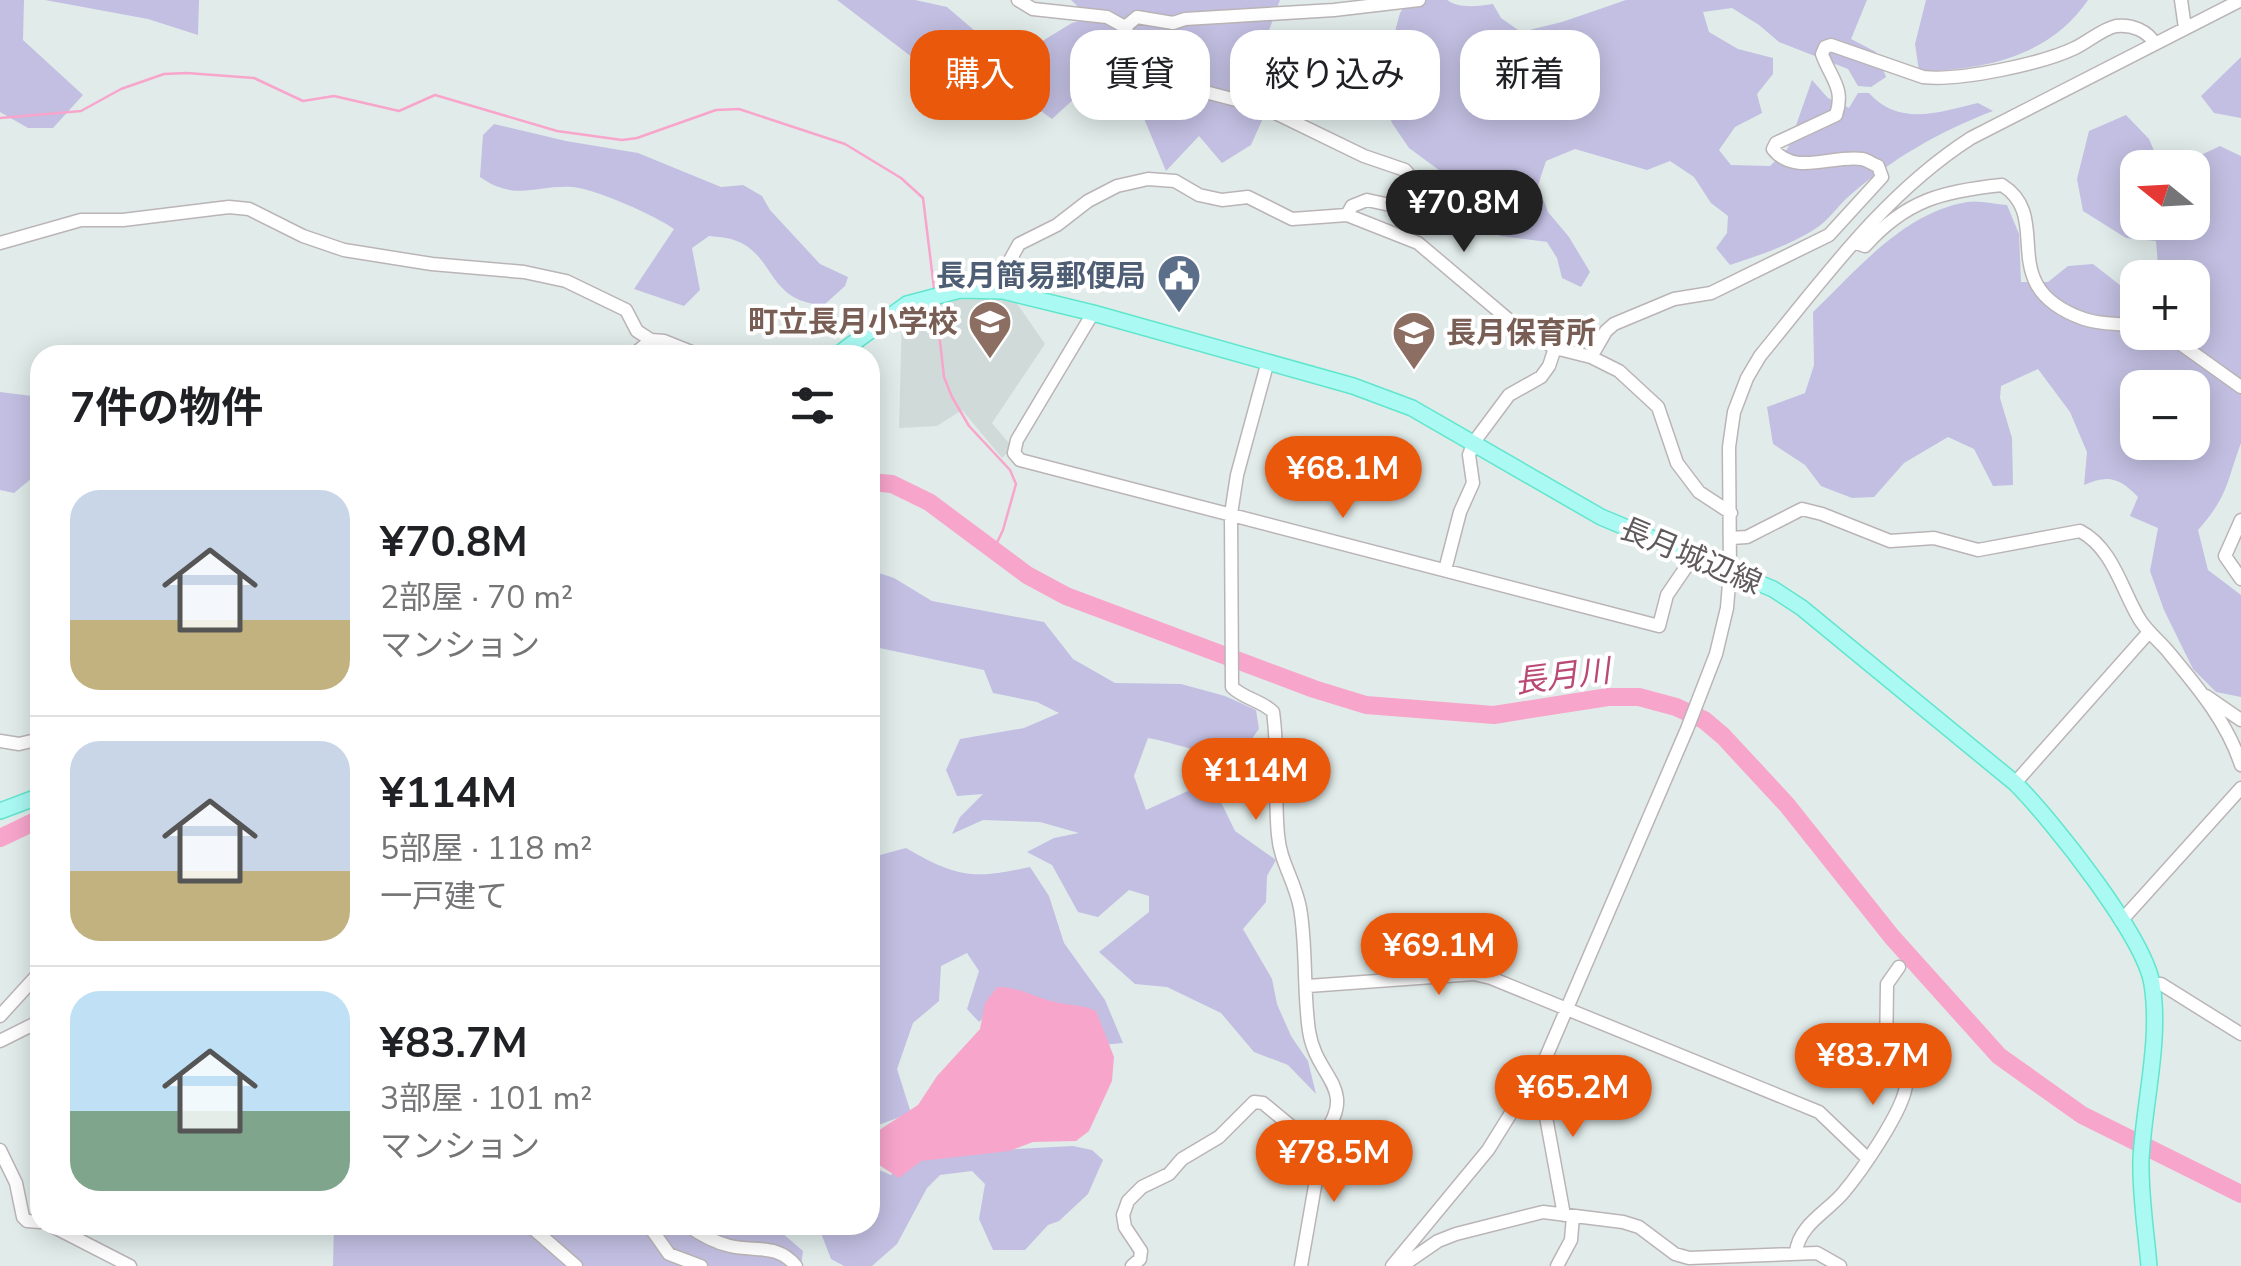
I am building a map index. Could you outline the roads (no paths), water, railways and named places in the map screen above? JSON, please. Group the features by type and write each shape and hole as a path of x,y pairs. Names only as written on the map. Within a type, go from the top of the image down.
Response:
{"main road":[{"name":"長月城辺線","path":"850,345 886,316 917,300 960,290 1003,290 1268,362 1390,399 1474,442 1601,518 1773,590 1802,608 2016,784 2041,809 2137,943 2152,984 2155,1018 2141,1164 2149,1266"},
{"path":"0,811 30,800"}],"street":[{"path":"1018,0 1033,9 1107,17 1125,27 1137,53 1164,81 1262,107 1334,142 1405,170 1416,183 1400,206 1367,200 1352,206 1346,215"},
{"path":"1125,27 1137,17 1172,23 1420,0"},
{"path":"2182,0 2185,28"},
{"path":"1395,1262 1488,1150 1521,1100 1570,1009 1687,729 1716,654 1727,608 1731,538 1729,447 1734,412 1760,356 1882,208 1940,158 1971,138 2241,0"},
{"path":"1591,357 1614,324 1674,299 1712,293 1829,235 1882,176 1878,166 1862,159 1805,164 1778,156 1774,150 1776,142 1787,135 1836,115 1840,91 1822,54 1831,44 1923,77 1936,78 2005,68 2064,52 2112,27 2130,26 2150,34 2155,44"},
{"path":"1003,290 1008,262 1019,244 1057,226 1088,201 1116,186 1148,179 1175,181 1198,195 1222,200 1248,197 1292,219 1346,215 1418,243 1509,320 1554,348 1591,357 1618,371 1658,406 1677,463 1706,500 1731,513"},
{"path":"1854,242 1866,246 1903,211 1935,195 2002,185 2014,193 2024,212 2026,252 2035,286 2045,299 2081,318 2120,325"},
{"path":"0,243 81,220 122,220 229,206 249,208 302,236 344,250 432,264 524,272 566,281 626,310 637,330 650,340 674,345"},
{"path":"1093,314 1017,440 1014,453 1020,460 1659,626 1667,595 1693,557"},
{"path":"644,345 650,340"},
{"path":"1445,570 1460,512 1474,483 1469,455 1474,442 1509,395 1541,376 1554,348"},
{"path":"2192,350 2241,387"},
{"path":"1268,362 1237,475 1232,514 1232,687 1240,696 1273,712 1280,859 1295,887 1301,910 1314,1056 1337,1090 1340,1104 1336,1118 1324,1134 1300,1266"},
{"path":"1731,538 1747,537 1802,510 1890,541 1934,538 1978,550 2080,532 2090,536 2102,550 2149,632 2205,695 2241,720"},
{"path":"2241,520 2225,556 2241,579"},
{"path":"2016,784 2149,632"},
{"path":"2205,695 2241,765"},
{"path":"0,741 30,741"},
{"path":"2120,921 2241,788"},
{"path":"1796,1252 1804,1231 1842,1195 1868,1159 1906,1087 1899,1064 1886,1061 1888,984 1899,966"},
{"path":"1308,986 1474,974 1570,1009 1819,1112 1868,1159"},
{"path":"0,1016 30,983"},
{"path":"2152,984 2160,984 2241,1034"},
{"path":"0,1041 30,1026"},
{"path":"1521,1100 1546,1117 1569,1216 1570,1240 1557,1266"},
{"path":"1132,1266 1140,1259 1141,1251 1125,1227 1123,1215 1128,1201 1142,1187 1169,1174 1182,1159 1219,1137 1254,1102 1263,1104 1298,1132 1324,1134"},
{"path":"0,1150 16,1183 23,1217 30,1221"},
{"path":"1395,1262 1409,1262 1438,1241 1543,1212 1639,1228 1675,1254 1689,1258 1796,1252 1827,1256 1840,1266"},
{"path":"70,1235 130,1266"},
{"path":"540,1235 576,1266"},
{"path":"656,1235 669,1254 701,1266"},
{"path":"701,1235 734,1247 766,1248 783,1254 796,1266"}],"waterway":[{"path":"0,118 81,111 121,89 164,74 187,73 254,78 303,101 334,96 399,111 435,95 557,131 622,140 716,110 739,109 845,144 901,178 923,198 934,288"},
{"path":"936,306 944,377 952,397 969,426 1010,470 1016,484 993,551"},
{"name":"長月川","path":"880,483 892,484 929,502 1027,575 1066,596 1366,705 1494,715 1608,697 1639,697 1704,720 1787,805 1892,937 1999,1056 2082,1115 2241,1194"},
{"name":"長月川","path":"0,838 30,824"}],"place":[{"name":"長月簡易郵便局","path":"1179,314"},
{"name":"町立長月小学校","path":"990,360"},
{"name":"長月保育所","path":"1414,371"}]}
